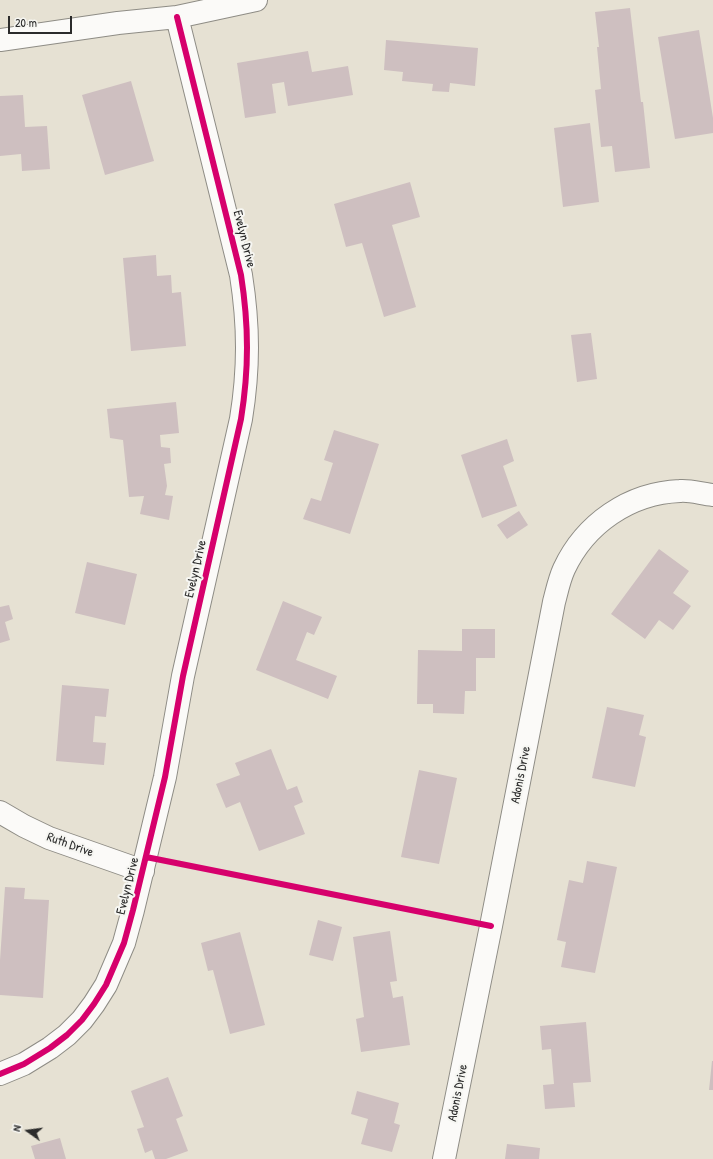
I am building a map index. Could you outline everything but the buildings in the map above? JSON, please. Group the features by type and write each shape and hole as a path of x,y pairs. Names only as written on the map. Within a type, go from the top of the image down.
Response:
{"street":[{"path":"0,40 118,23 177,17 256,0"},
{"name":"Evelyn Drive","path":"0,1074 24,1064 50,1048 67,1035 82,1020 106,985 124,943 134,910 165,777 183,676 241,419 247,373 247,325 241,275 177,17"},
{"name":"Adonis Drive","path":"444,1159 492,926 554,602 563,571 579,543 592,528 608,515 624,505 642,497 662,492 681,490 713,495"},
{"name":"Ruth Drive","path":"0,812 49,838 142,871"}],"cycle path":[{"path":"0,1074 24,1064 50,1048 67,1035 82,1020 106,985 124,943 165,777 183,676 241,419 247,365 246,312 241,275 177,17"},
{"path":"146,857 491,926"}]}
